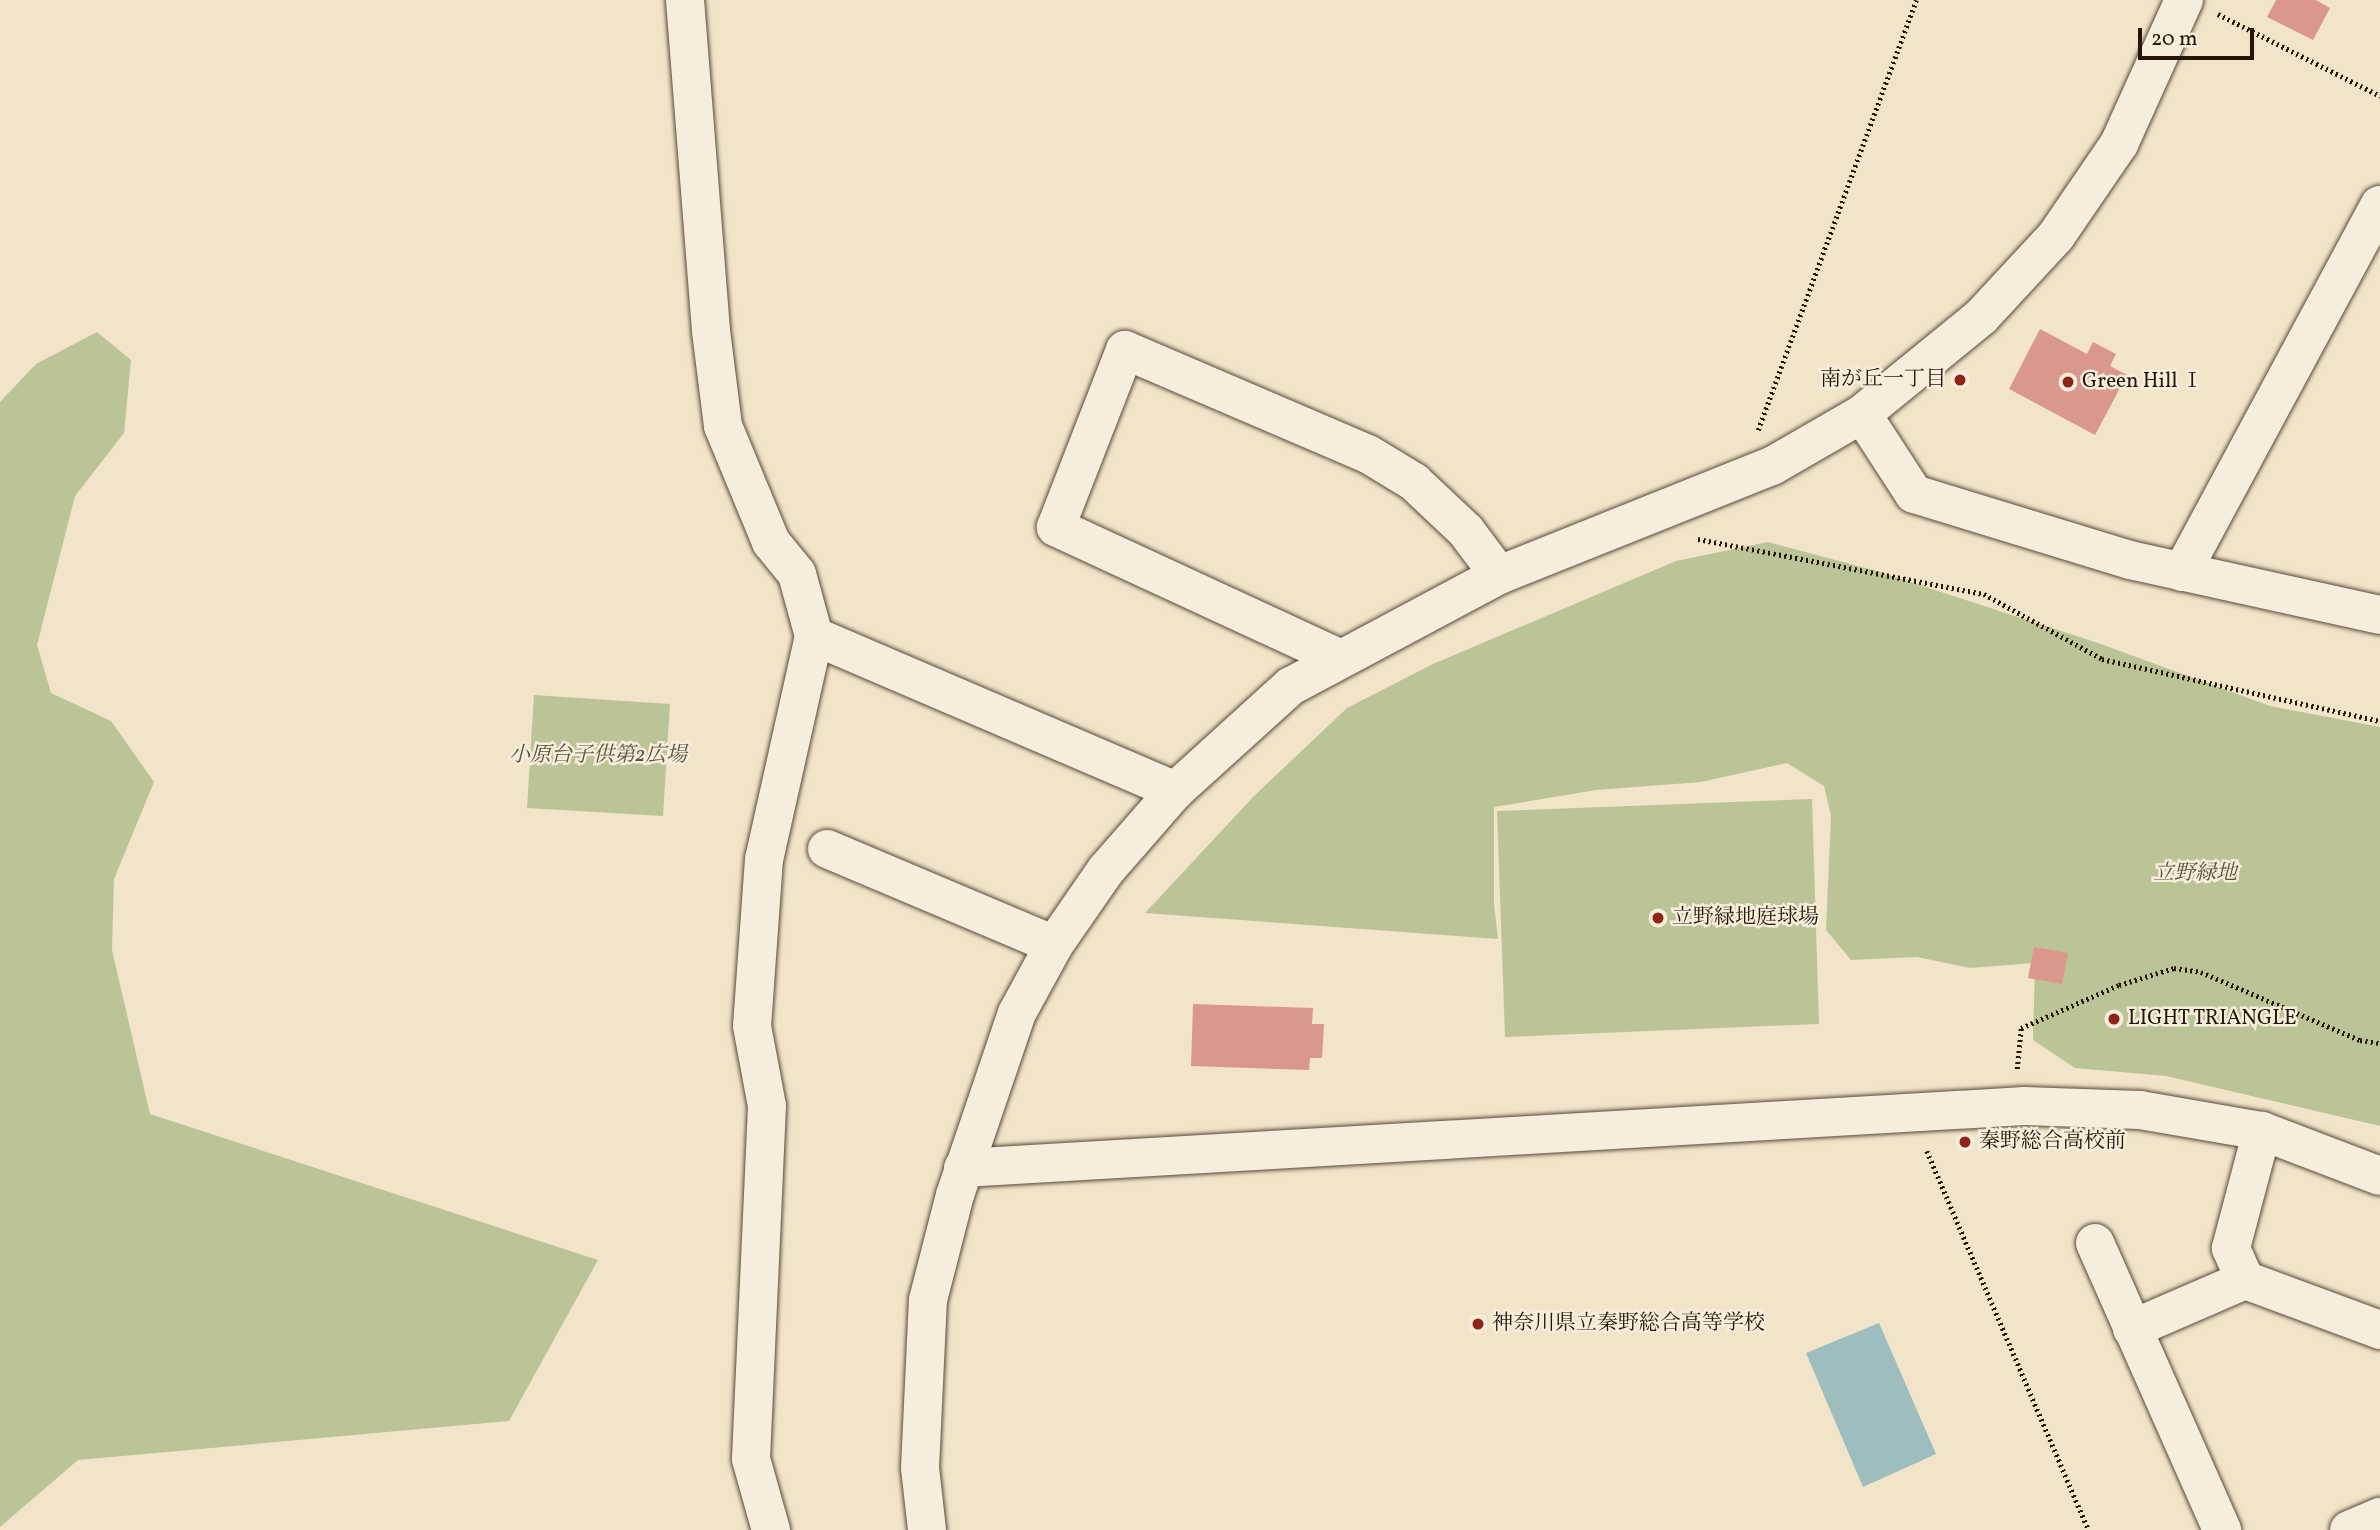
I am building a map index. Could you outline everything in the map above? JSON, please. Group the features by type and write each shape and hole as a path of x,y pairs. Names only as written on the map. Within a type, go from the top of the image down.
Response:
{"street":[{"path":"685,0 711,331 723,426 771,542 797,574 814,636 764,859 752,1026 767,1106 751,1459 771,1530"},
{"path":"927,1530 920,1468 928,1300 963,1168 1017,1013 1054,945 1106,870 1175,791 1291,686 1499,575 1772,466 1862,414 1981,317 2056,236 2119,144 2199,6"},
{"path":"2182,572 2380,205"},
{"path":"1339,659 1056,527 1125,350 1368,454 1414,482 1466,531 1499,575"},
{"path":"1862,414 1914,494 2182,572 2380,615"},
{"path":"814,636 1175,791"},
{"path":"827,849 1054,945"},
{"path":"963,1168 2024,1106 2140,1110 2262,1132 2380,1176"},
{"path":"2245,1280 2231,1248 2262,1132"},
{"path":"2095,1243 2222,1530"},
{"path":"2133,1329 2245,1280 2380,1330"},
{"path":"2349,1530 2380,1517"}],"path":[{"path":"1772,466 1758,430 1916,0"},
{"path":"2199,6 2380,96"},
{"path":"1691,537 1983,594 2102,659 2380,721"},
{"path":"2017,1076 2021,1028 2119,985 2174,968 2201,972 2361,1040 2380,1043"},
{"path":"1926,1150 2089,1530"}],"green space":[{"path":"97,332 131,360 124,433 75,496 37,645 51,693 111,721 154,782 114,879 112,950 150,1114 598,1260 509,1421 78,1460 0,1527 0,402 36,364"},
{"name":"立野緑地","path":"1768,542 1877,571 2098,643 2270,706 2380,727 2380,1126 2166,1076 2075,1068 2033,1040 2035,963 1970,968 1917,957 1851,960 1826,930 1831,816 1824,786 1787,763 1701,782 1596,790 1494,807 1494,904 1498,939 1145,913 1254,796 1347,708 1433,664 1676,561"},
{"name":"小原台子供第2広場","path":"534,695 670,704 663,816 527,808"},
{"name":"立野緑地庭球場","path":"1812,799 1819,1024 1505,1037 1497,811"}],"water":[{"path":"1879,1323 1936,1454 1863,1487 1806,1353"}],"building":[{"path":"2276,0 2316,0 2330,8 2313,40 2267,17"},
{"name":"Green Hill Ⅰ","path":"2040,329 2087,354 2093,342 2116,354 2110,366 2127,375 2095,435 2009,389"},
{"path":"2034,947 2068,953 2062,984 2028,978"},
{"path":"1193,1004 1313,1008 1312,1024 1324,1024 1322,1058 1310,1058 1309,1070 1191,1066"}],"place":[{"name":"南が丘一丁目","path":"1960,380"},
{"name":"Green Hill Ⅰ","path":"2068,382"},
{"name":"立野緑地庭球場","path":"1658,918"},
{"name":"LIGHT TRIANGLE","path":"2114,1019"},
{"name":"秦野総合高校前","path":"1965,1142"},
{"name":"神奈川県立秦野総合高等学校","path":"1478,1324"}]}
